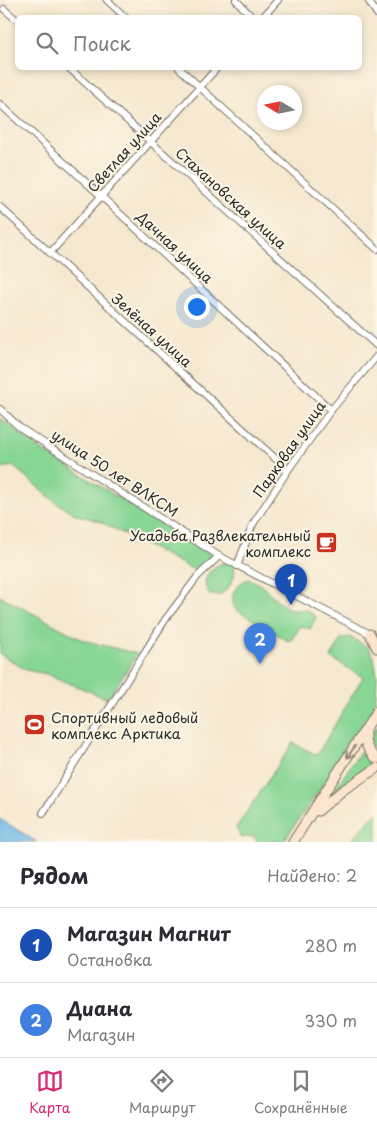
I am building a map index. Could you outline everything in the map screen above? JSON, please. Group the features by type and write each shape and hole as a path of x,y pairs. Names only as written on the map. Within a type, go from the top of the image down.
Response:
{"main road":[{"path":"373,636 377,648"},
{"path":"293,842 377,711"},
{"path":"365,731 365,740 368,748 377,760"},
{"path":"306,824 343,790 377,768"}],"street":[{"path":"107,0 123,15"},
{"path":"236,0 251,15"},
{"path":"265,15 278,0"},
{"path":"368,0 377,14"},
{"path":"4,9 15,18"},
{"name":"Стахановская улица","path":"71,70 377,346"},
{"path":"180,70 377,249"},
{"name":"Светлая улица","path":"50,253 215,70"},
{"name":"Дачная улица","path":"0,104 331,410"},
{"name":"Зелёная улица","path":"0,207 288,470"},
{"name":"Парковая улица","path":"237,566 253,524 288,470 331,410 377,356"},
{"name":"улица 50 лет ВЛКСМ","path":"0,409 19,427 219,556 373,636"},
{"path":"43,813 165,620 198,576 219,556"}],"green space":[{"path":"0,418 40,449 214,557 198,572 99,521 77,515 58,504 13,466 0,468 0,438 2,436 0,433"},
{"path":"226,562 234,566 232,582 220,595 210,595 205,584 208,574 215,567"},
{"path":"249,579 261,586 288,608 294,610 305,609 316,617 310,629 301,626 292,639 288,641 235,609 233,604 234,591 240,584"},
{"path":"0,596 83,640 137,654 108,699 47,674 26,670 0,654"},
{"path":"350,637 369,648 374,658 377,675 375,707 283,842 258,842 253,836 241,838 236,828 293,743 317,755 363,677 331,658 341,639"},
{"path":"377,726 377,751 372,745 371,739"},
{"path":"360,752 371,764 331,795"},
{"path":"377,812 377,842 350,842"}],"water":[{"path":"0,819 37,842 0,842"}],"place":[{"name":"Усадьба Развлекательный комплекс","path":"327,543"},
{"name":"Магазин Магнит","path":"291,605"},
{"name":"Диана","path":"260,664"},
{"name":"Спортивный ледовый комплекс Арктика","path":"35,725"}]}
